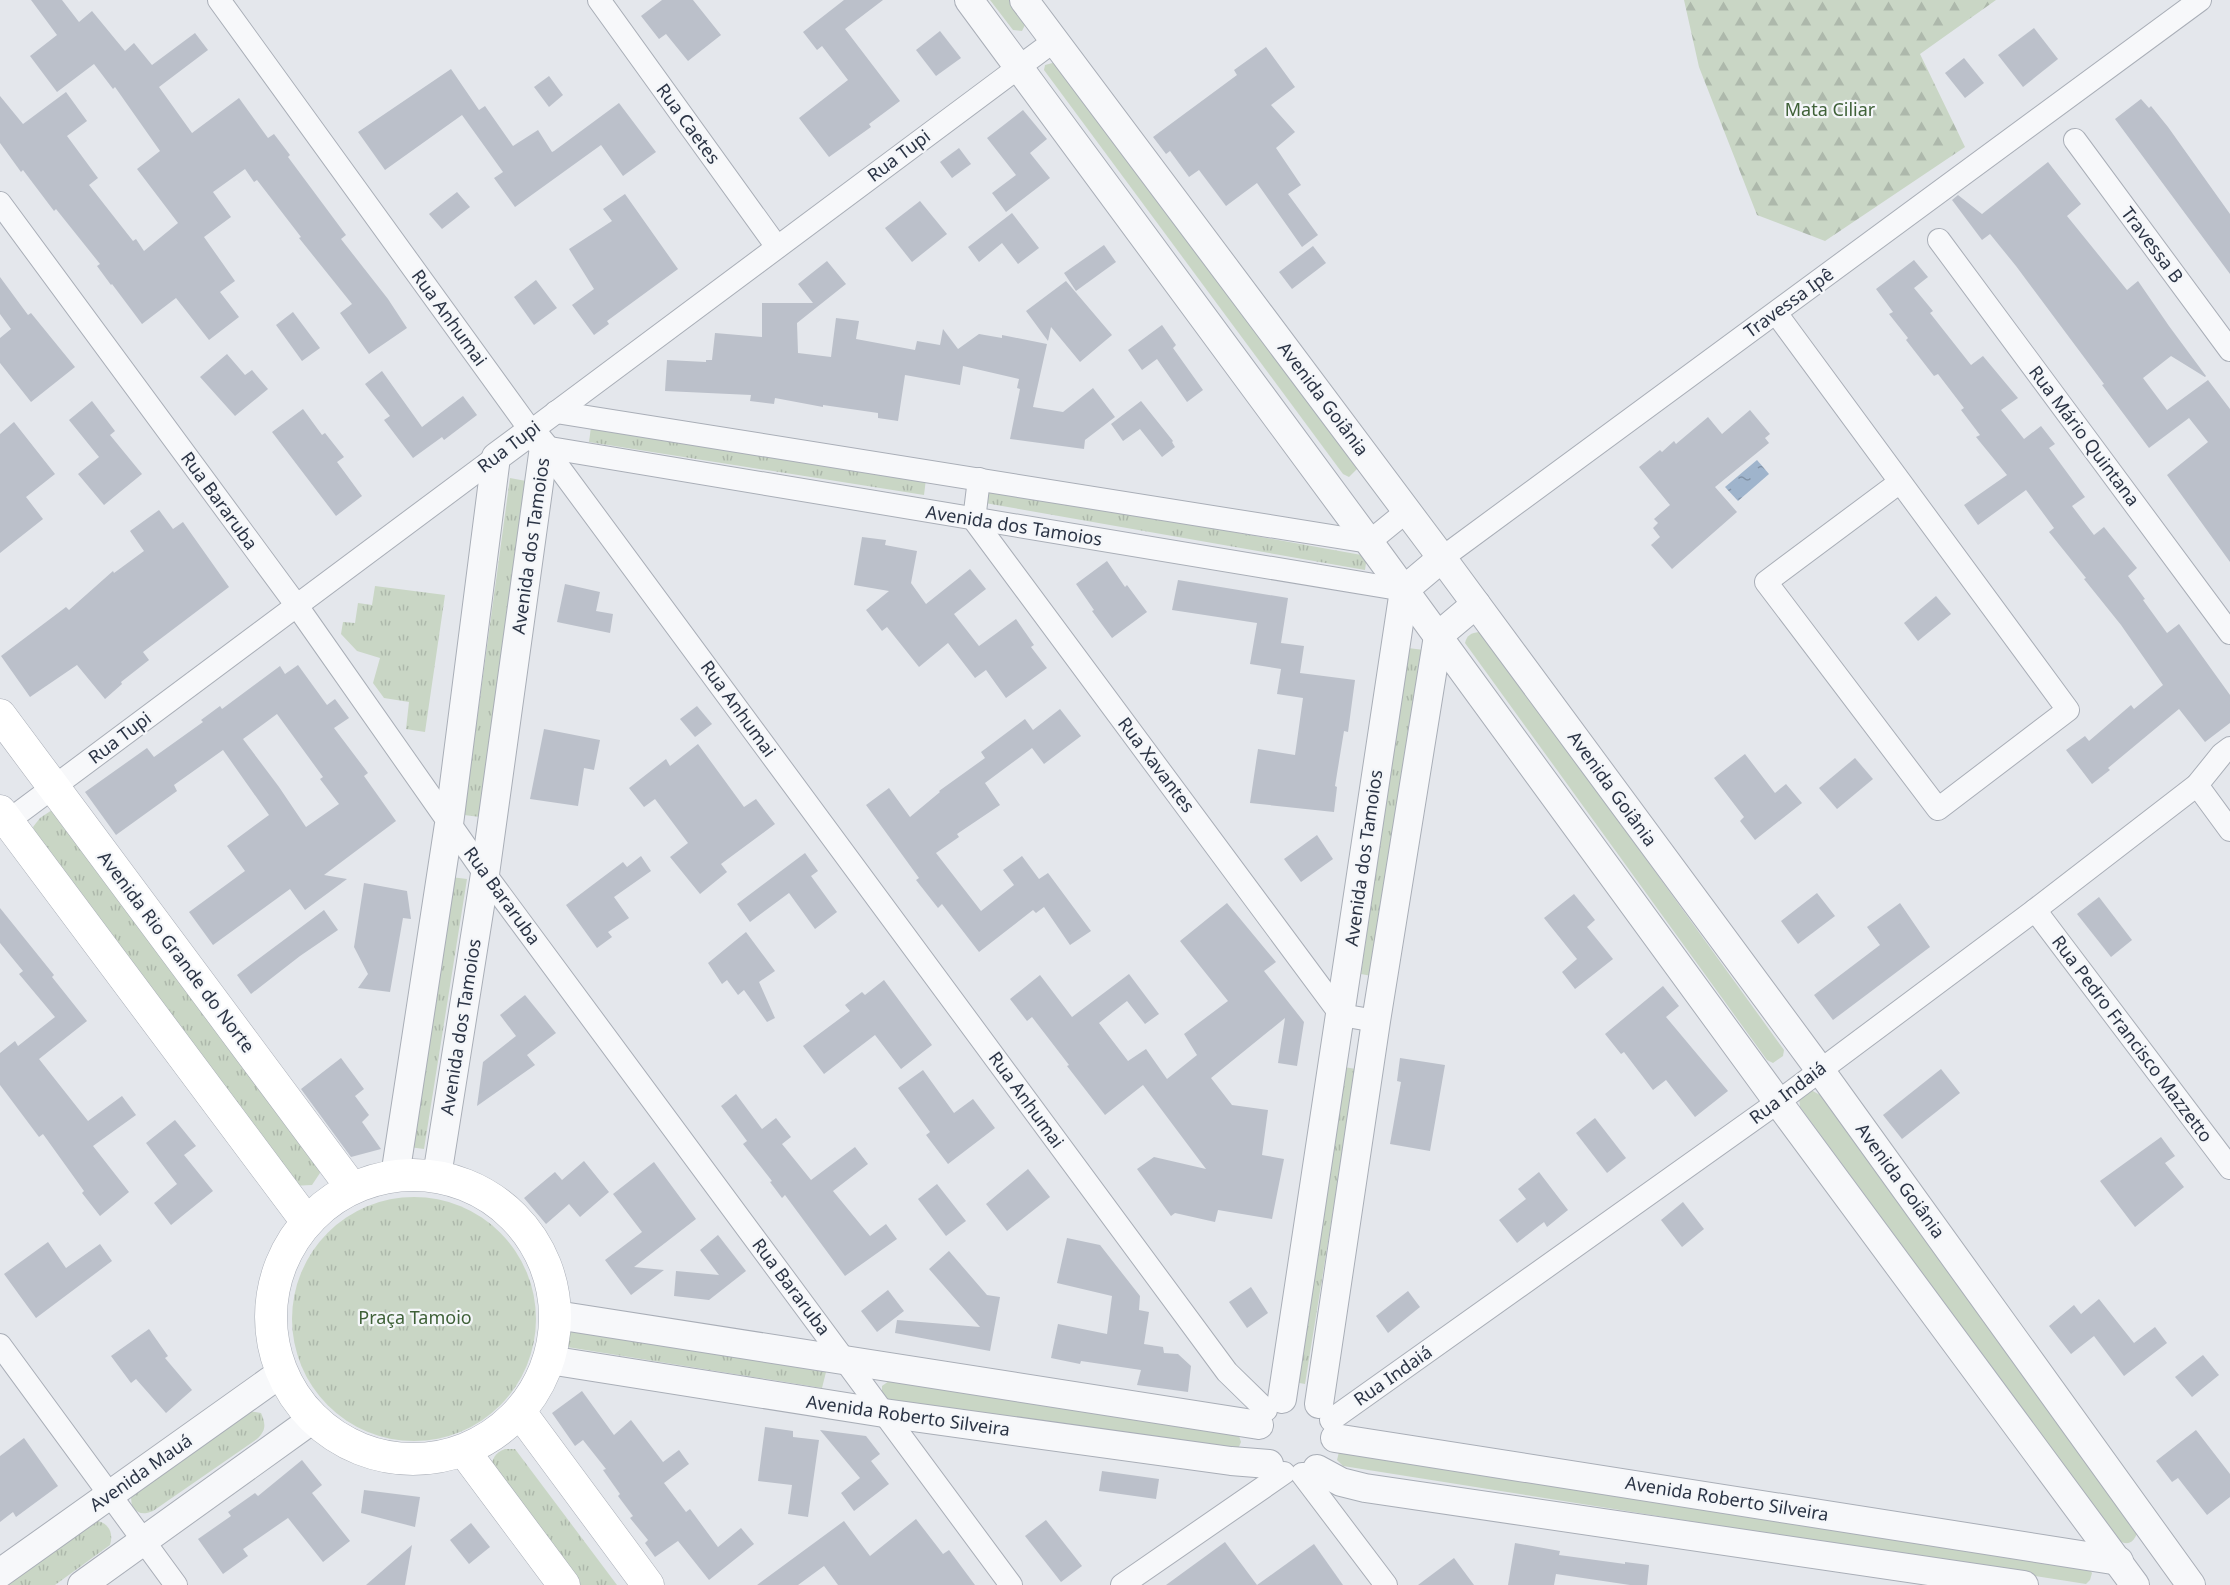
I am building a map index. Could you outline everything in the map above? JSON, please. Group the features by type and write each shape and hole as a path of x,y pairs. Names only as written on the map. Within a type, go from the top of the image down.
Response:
{"main road":[{"name":"Avenida Rio Grande do Norte","path":"0,715 352,1188"},
{"path":"3,820 307,1222"},
{"path":"395,1176 437,1176 469,1186 497,1202 522,1224 540,1251 551,1282 556,1315 549,1360 542,1378 520,1412 485,1441 433,1459 400,1460 378,1456 338,1439 313,1419 295,1398 281,1373 271,1334 270,1314 277,1274 295,1238 307,1222 336,1197 352,1188 373,1180 395,1176"},
{"path":"520,1412 648,1585"},
{"path":"464,1450 564,1585"}],"street":[{"name":"Rua Anhumai","path":"219,0 538,439 1220,1362 1247,1393 1269,1412"},
{"name":"Rua Caetes","path":"598,0 777,247"},
{"path":"969,0 1778,1102 2136,1585"},
{"name":"Avenida Goiânia","path":"1024,0 1442,558 1820,1070 2155,1536 2182,1582"},
{"name":"Travessa Ipê","path":"1442,558 2200,0"},
{"name":"Rua Tupi","path":"3,820 54,787 496,457 538,439 556,412 1054,41"},
{"name":"Travessa B","path":"2074,140 2230,350"},
{"name":"Rua Bararuba","path":"0,202 297,606 485,874 1011,1585"},
{"name":"Rua Mário Quintana","path":"1939,240 2230,633"},
{"path":"1776,313 2068,710 1938,809 1766,582 1900,482"},
{"path":"556,412 1369,542 1407,511"},
{"name":"Avenida dos Tamoios","path":"437,1176 485,874 538,439 974,520 1404,590 1341,1015 1269,1412"},
{"path":"395,1176 449,824 496,457"},
{"path":"974,520 979,478"},
{"name":"Rua Xavantes","path":"974,520 1341,1015"},
{"path":"1404,590 1442,558"},
{"path":"1438,636 1476,604"},
{"name":"Avenida dos Tamoios","path":"1328,1421 1376,1021 1438,636"},
{"name":"Rua Indaiá","path":"1328,1421 1778,1102 2035,910 2197,785 2222,754 2230,748"},
{"path":"2197,785 2230,830"},
{"name":"Rua Pedro Francisco Mazzetto","path":"2035,910 2230,1168"},
{"path":"1341,1015 1376,1021"},
{"path":"556,1315 846,1361 1269,1412 1301,1397 1328,1421 1329,1456 1293,1470 1122,1585"},
{"path":"0,1345 176,1585"},
{"name":"Avenida Roberto Silveira","path":"549,1360 884,1413 1293,1470 1365,1488 2024,1585"},
{"name":"Avenida Mauá","path":"0,1574 281,1373"},
{"path":"1269,1412 1258,1446 1293,1470 1386,1585"},
{"path":"82,1585 313,1419"},
{"name":"Avenida Roberto Silveira","path":"1328,1421 2119,1561"},
{"path":"2119,1561 2155,1536"}],"green space":[{"path":"990,0 1011,0 1027,21 1022,31 1013,30"},
{"name":"Mata Ciliar","path":"1684,0 1996,0 1920,54 1965,147 1825,241 1757,215 1699,67"},
{"path":"1056,62 1357,465 1357,469 1349,477 1343,474 1044,70 1045,65"},
{"path":"591,427 926,479 924,495 589,442"},
{"path":"510,478 526,481 480,817 464,815"},
{"path":"988,488 1367,556 1365,570 985,503"},
{"path":"375,586 445,595 425,732 406,729 409,702 384,698 373,683 380,658 357,651 341,634 343,622 355,623 358,603 372,605"},
{"path":"1479,632 1485,636 1784,1050 1783,1056 1773,1063 1767,1060 1465,643 1470,635"},
{"path":"1408,648 1424,650 1377,977 1361,974"},
{"path":"52,810 318,1160 320,1173 312,1185 291,1186 38,839 33,827 40,818"},
{"path":"451,877 467,879 424,1149 409,1147"},
{"path":"1338,1066 1356,1069 1305,1384 1288,1381"},
{"path":"1811,1090 1820,1095 2137,1533 2132,1541 2125,1543 2119,1540 1800,1107 1799,1098"},
{"name":"Praça Tamoio","path":"402,1197 426,1197 450,1202 472,1211 501,1232 516,1251 527,1272 534,1295 536,1319 534,1343 527,1366 516,1387 501,1406 472,1427 450,1436 426,1441 402,1441 378,1436 356,1427 336,1414 319,1397 306,1377 297,1355 292,1331 292,1307 297,1283 306,1261 319,1241 336,1224 356,1211 378,1202"},
{"path":"569,1331 826,1372 822,1388 567,1347"},
{"path":"889,1381 1239,1436 1241,1442 1238,1449 1231,1451 887,1399 882,1392 882,1386"},
{"path":"249,1411 261,1413 264,1421 264,1430 257,1439 153,1511 141,1513 132,1507 131,1498 136,1490"},
{"path":"505,1449 515,1449 617,1585 576,1585 491,1469 495,1456"},
{"path":"1339,1452 2088,1568 2092,1573 2086,1584 1343,1466 1337,1460"},
{"path":"94,1520 109,1528 110,1545 55,1585 4,1585"}],"water":[{"path":"1757,460 1769,474 1738,501 1725,487"}],"building":[{"path":"31,0 62,0 79,22 92,11 125,51 134,43 152,65 195,33 208,50 159,87 192,133 239,98 268,138 274,134 290,155 288,157 346,235 341,239 388,299 407,328 369,354 340,313 352,304 299,238 301,237 257,180 254,182 245,169 213,192 231,217 204,237 235,281 220,292 239,317 209,340 176,298 142,324 97,266 100,264 56,209 54,211 23,170 21,172 0,143 0,96 23,124 66,92 87,121 67,136 98,178 89,185 133,241 136,239 144,251 178,223 137,169 160,151 115,87 113,89 94,64 57,92 30,56 57,35"},
{"path":"662,0 693,0 721,35 688,61 666,34 659,39 641,16"},
{"path":"844,0 883,0 845,29 900,101 869,124 871,127 829,157 799,118 848,80 822,46 817,50 803,32"},
{"path":"2034,28 2058,59 2023,87 1998,55"},
{"path":"940,31 961,58 936,76 916,50"},
{"path":"1266,47 1295,87 1271,105 1295,132 1276,148 1301,185 1288,194 1318,235 1302,247 1257,183 1226,206 1199,170 1189,177 1170,151 1166,154 1153,137 1237,75 1234,70"},
{"path":"1964,58 1984,83 1965,98 1945,73"},
{"path":"451,69 479,110 485,106 513,146 538,130 552,152 619,103 656,152 623,176 601,145 515,207 494,178 503,172 462,115 385,170 358,132"},
{"path":"549,76 563,95 549,107 534,87"},
{"path":"2141,99 2149,108 2151,106 2168,127 2230,214 2230,274 2115,119"},
{"path":"1023,110 1047,139 1030,153 1050,178 1006,212 992,193 1016,175 987,138"},
{"path":"959,148 971,164 952,178 940,162"},
{"path":"2048,162 2081,204 2067,216 2127,290 2138,281 2206,376 2171,356 2143,378 2167,410 2208,380 2230,409 2230,562 2167,475 2208,442 2189,418 2149,448 2016,266 1990,234 1982,240 1952,200 1958,195 1982,214"},
{"path":"457,192 470,207 442,229 429,214"},
{"path":"625,194 678,269 607,321 609,324 594,335 572,305 594,289 569,249 612,221 603,209"},
{"path":"920,201 947,234 912,262 885,228"},
{"path":"1012,213 1039,248 1018,264 1002,243 979,262 968,247"},
{"path":"1104,245 1116,262 1076,291 1064,273"},
{"path":"1313,246 1326,263 1292,289 1279,272"},
{"path":"1914,260 1928,277 1914,288 1933,311 1930,313 1971,365 1983,356 2018,398 2001,410 2024,439 2041,426 2055,444 2049,448 2085,497 2072,506 2094,535 2104,527 2137,568 2128,576 2167,633 2179,624 2230,695 2230,723 2205,742 2179,709 2092,784 2066,750 2085,736 2089,741 2131,705 2134,709 2163,685 2121,625 2084,579 2086,578 2049,532 2054,528 2026,490 1978,525 1964,505 2007,475 1976,437 1980,435 1961,410 1964,408 1938,374 1934,376 1906,340 1908,338 1889,314 1893,312 1876,289"},
{"path":"827,261 846,284 797,323 798,353 831,357 836,318 859,321 856,339 915,350 917,341 940,345 943,329 958,349 979,334 1002,338 1002,335 1047,344 1033,407 1063,412 1093,388 1115,417 1085,440 1084,449 1010,439 1020,389 1017,388 1019,379 963,366 960,385 905,375 898,421 878,418 878,413 823,405 823,407 775,398 774,404 750,401 751,395 665,391 667,360 706,362 706,360 712,360 715,333 762,337 762,303 813,303 798,284"},
{"path":"0,277 28,315 31,313 75,367 31,402 0,363 0,338 11,329 0,314"},
{"path":"536,280 557,308 534,325 514,297"},
{"path":"1066,281 1112,335 1080,362 1051,327 1048,341 1026,311"},
{"path":"293,312 320,348 302,361 276,325"},
{"path":"1162,325 1176,345 1173,348 1203,390 1187,402 1157,359 1142,370 1128,350"},
{"path":"227,354 245,375 252,370 268,389 235,416 200,377"},
{"path":"382,371 422,427 463,396 477,415 444,440 442,437 413,458 384,420 390,416 365,384"},
{"path":"92,401 115,431 110,435 142,474 104,505 78,474 99,457 69,420"},
{"path":"1141,401 1173,441 1175,447 1162,457 1140,429 1123,441 1111,424"},
{"path":"303,409 322,435 325,433 344,457 337,462 362,496 336,516 272,432"},
{"path":"1750,410 1770,434 1765,438 1769,443 1715,487 1737,512 1672,569 1651,545 1660,537 1653,528 1658,523 1654,519 1670,505 1639,467 1674,441 1676,444 1708,417 1722,434"},
{"path":"14,422 55,474 26,497 43,519 0,553 0,434"},
{"path":"159,510 173,529 183,522 229,587 143,652 149,660 121,682 122,684 105,699 77,665 30,697 1,656 66,607 69,610 113,571 114,573 144,551 130,531"},
{"path":"862,537 886,540 885,545 917,551 911,583 926,604 970,569 986,589 954,614 979,646 1016,619 1034,645 1031,647 1047,668 1006,698 986,670 975,678 948,643 919,667 887,627 882,631 866,610 889,591 854,585"},
{"path":"1107,561 1125,587 1127,585 1147,612 1112,638 1076,584"},
{"path":"1178,580 1288,598 1281,643 1304,646 1300,673 1355,680 1348,732 1344,731 1335,786 1337,787 1334,812 1250,803 1258,749 1295,755 1303,698 1277,694 1281,669 1250,664 1257,623 1172,610"},
{"path":"565,584 600,592 596,611 613,614 610,633 557,622"},
{"path":"1936,596 1951,614 1918,641 1904,623"},
{"path":"298,665 327,705 335,699 349,718 334,728 368,773 364,776 396,821 324,875 347,879 305,910 290,889 213,945 189,912 245,871 227,846 269,815 223,750 174,785 177,791 116,835 85,792 147,748 154,757 203,722 201,720 220,706 222,709 280,666 285,674","holes":["277,714 323,777 320,779 339,804 306,827 243,739"]},
{"path":"697,706 712,724 695,737 680,719"},
{"path":"1060,709 1081,736 1044,764 1032,748 985,783 1000,805 957,834 959,837 936,853 981,911 1014,885 1003,870 1022,856 1039,879 1048,873 1091,931 1070,945 1044,907 1036,913 1033,910 979,952 942,904 938,908 916,880 919,878 866,805 889,788 910,817 939,791 985,758 981,752 1025,719 1033,730"},
{"path":"544,729 600,740 594,770 584,768 578,806 530,799"},
{"path":"698,744 744,807 756,799 775,824 721,864 727,872 700,894 670,857 688,843 655,799 644,807 629,788 666,759 670,766"},
{"path":"1745,754 1775,793 1786,784 1802,803 1755,840 1740,821 1744,817 1714,778"},
{"path":"1855,758 1873,779 1837,809 1819,788"},
{"path":"1317,835 1333,859 1301,882 1284,859"},
{"path":"805,853 818,871 811,876 837,912 815,929 789,893 750,922 737,904"},
{"path":"641,856 651,871 614,897 629,918 608,932 612,937 597,948 566,905 623,862 627,867"},
{"path":"364,883 407,891 411,919 403,918 390,992 358,988 368,974 354,947"},
{"path":"1817,893 1835,916 1798,944 1781,921"},
{"path":"1574,894 1595,920 1587,927 1613,959 1575,989 1562,972 1577,959 1544,918"},
{"path":"2099,897 2132,940 2111,957 2077,914"},
{"path":"1227,903 1276,962 1264,971 1304,1022 1297,1066 1278,1063 1285,1018 1211,1078 1232,1105 1268,1110 1262,1155 1284,1159 1272,1219 1218,1210 1215,1222 1175,1213 1171,1216 1137,1169 1154,1157 1206,1169 1143,1085 1105,1115 1032,1017 1027,1021 1010,999 1040,975 1072,1017 1129,974 1159,1014 1145,1024 1127,1001 1099,1023 1128,1061 1146,1049 1167,1079 1197,1055 1184,1034 1228,1001 1180,941"},
{"path":"1900,903 1930,947 1833,1020 1814,995 1880,945 1867,927"},
{"path":"0,908 54,975 52,977 87,1021 39,1059 88,1121 122,1096 136,1115 93,1146 129,1192 100,1216 43,1134 39,1137 0,1085 0,1053 15,1041 18,1046 55,1017 19,974 23,971 0,943"},
{"path":"324,910 338,930 251,994 237,975"},
{"path":"746,932 775,971 759,982 775,1018 767,1022 744,990 738,995 727,980 722,984 708,963"},
{"path":"884,980 932,1045 901,1069 875,1035 824,1074 803,1046 850,1011 845,1005 862,992 865,995"},
{"path":"1663,986 1679,1006 1666,1017 1728,1091 1695,1117 1666,1080 1653,1090 1624,1052 1621,1054 1605,1034"},
{"path":"525,995 556,1033 527,1055 535,1065 477,1106 483,1062 516,1036 500,1015"},
{"path":"341,1058 364,1089 355,1096 369,1115 362,1122 381,1149 351,1157 301,1089"},
{"path":"1400,1058 1445,1065 1430,1151 1390,1144 1401,1082 1397,1081"},
{"path":"1941,1069 1960,1093 1902,1139 1883,1115"},
{"path":"923,1070 954,1113 973,1099 995,1128 948,1164 926,1135 930,1132 898,1088"},
{"path":"736,1094 762,1129 776,1118 791,1137 782,1144 811,1180 855,1147 868,1164 833,1191 870,1236 886,1224 897,1239 845,1276 785,1195 782,1198 770,1182 772,1181 743,1144 747,1141 721,1106"},
{"path":"1595,1118 1626,1158 1607,1173 1576,1133"},
{"path":"175,1120 196,1146 184,1155 213,1191 171,1225 154,1203 177,1184 146,1143"},
{"path":"2161,1137 2175,1156 2165,1163 2184,1187 2135,1227 2100,1181"},
{"path":"584,1161 609,1192 580,1217 569,1204 546,1224 524,1198 555,1172 562,1180"},
{"path":"654,1162 696,1219 634,1267 664,1270 631,1295 605,1260 642,1232 613,1194"},
{"path":"1028,1169 1050,1197 1007,1231 986,1204"},
{"path":"1539,1172 1568,1210 1547,1227 1544,1222 1517,1243 1499,1220 1526,1199 1518,1189"},
{"path":"937,1184 966,1221 946,1236 918,1199"},
{"path":"1683,1202 1704,1229 1682,1247 1661,1220"},
{"path":"718,1235 746,1271 709,1300 674,1296 676,1271 719,1275 700,1250"},
{"path":"1067,1238 1100,1245 1140,1296 1139,1310 1149,1312 1144,1344 1163,1347 1164,1353 1178,1354 1191,1366 1188,1392 1137,1385 1141,1370 1081,1361 1080,1364 1051,1358 1058,1324 1107,1334 1112,1296 1057,1283"},
{"path":"48,1242 66,1268 100,1244 112,1261 36,1318 4,1274"},
{"path":"949,1251 987,1295 1000,1297 990,1351 895,1333 897,1320 980,1327 929,1269"},
{"path":"1251,1287 1268,1313 1247,1328 1229,1302"},
{"path":"888,1290 904,1311 877,1332 861,1311"},
{"path":"1408,1291 1420,1307 1388,1333 1376,1316"},
{"path":"2099,1299 2134,1343 2155,1327 2167,1343 2124,1376 2094,1336 2071,1354 2049,1326 2074,1305 2081,1314"},
{"path":"149,1329 168,1356 165,1358 192,1390 166,1413 136,1379 131,1383 111,1356"},
{"path":"2203,1355 2219,1375 2192,1397 2175,1377"},
{"path":"582,1391 614,1435 631,1420 663,1462 679,1450 689,1464 664,1483 686,1512 690,1509 718,1547 741,1528 754,1544 709,1580 678,1541 655,1557 645,1543 648,1540 630,1518 633,1516 603,1470 606,1469 583,1440 575,1446 552,1413"},
{"path":"765,1427 793,1431 793,1437 819,1440 808,1517 788,1514 792,1485 758,1481"},
{"path":"820,1430 866,1436 880,1454 871,1461 889,1484 854,1511 841,1493 860,1478"},
{"path":"2196,1430 2230,1474 2230,1497 2207,1515 2178,1478 2172,1482 2156,1461"},
{"path":"24,1438 58,1486 16,1517 13,1512 0,1522 0,1456"},
{"path":"302,1460 322,1485 312,1493 350,1541 323,1562 288,1518 243,1549 248,1556 223,1574 198,1539 231,1516 228,1512 255,1493 258,1496"},
{"path":"1102,1471 1159,1479 1156,1499 1099,1491"},
{"path":"364,1490 420,1497 415,1527 361,1513"},
{"path":"916,1519 943,1554 949,1550 975,1585 838,1585 824,1566 798,1585 757,1585 844,1521 870,1556"},
{"path":"1046,1520 1082,1566 1061,1582 1025,1536"},
{"path":"471,1523 490,1547 469,1564 450,1540"},
{"path":"1225,1542 1257,1585 1166,1585"},
{"path":"1515,1543 1560,1551 1559,1555 1649,1565 1647,1585 1630,1585 1556,1574 1554,1585 1508,1585"},
{"path":"1314,1544 1343,1585 1257,1585"},
{"path":"412,1545 405,1585 366,1585"},
{"path":"1454,1558 1474,1585 1418,1585"}]}
